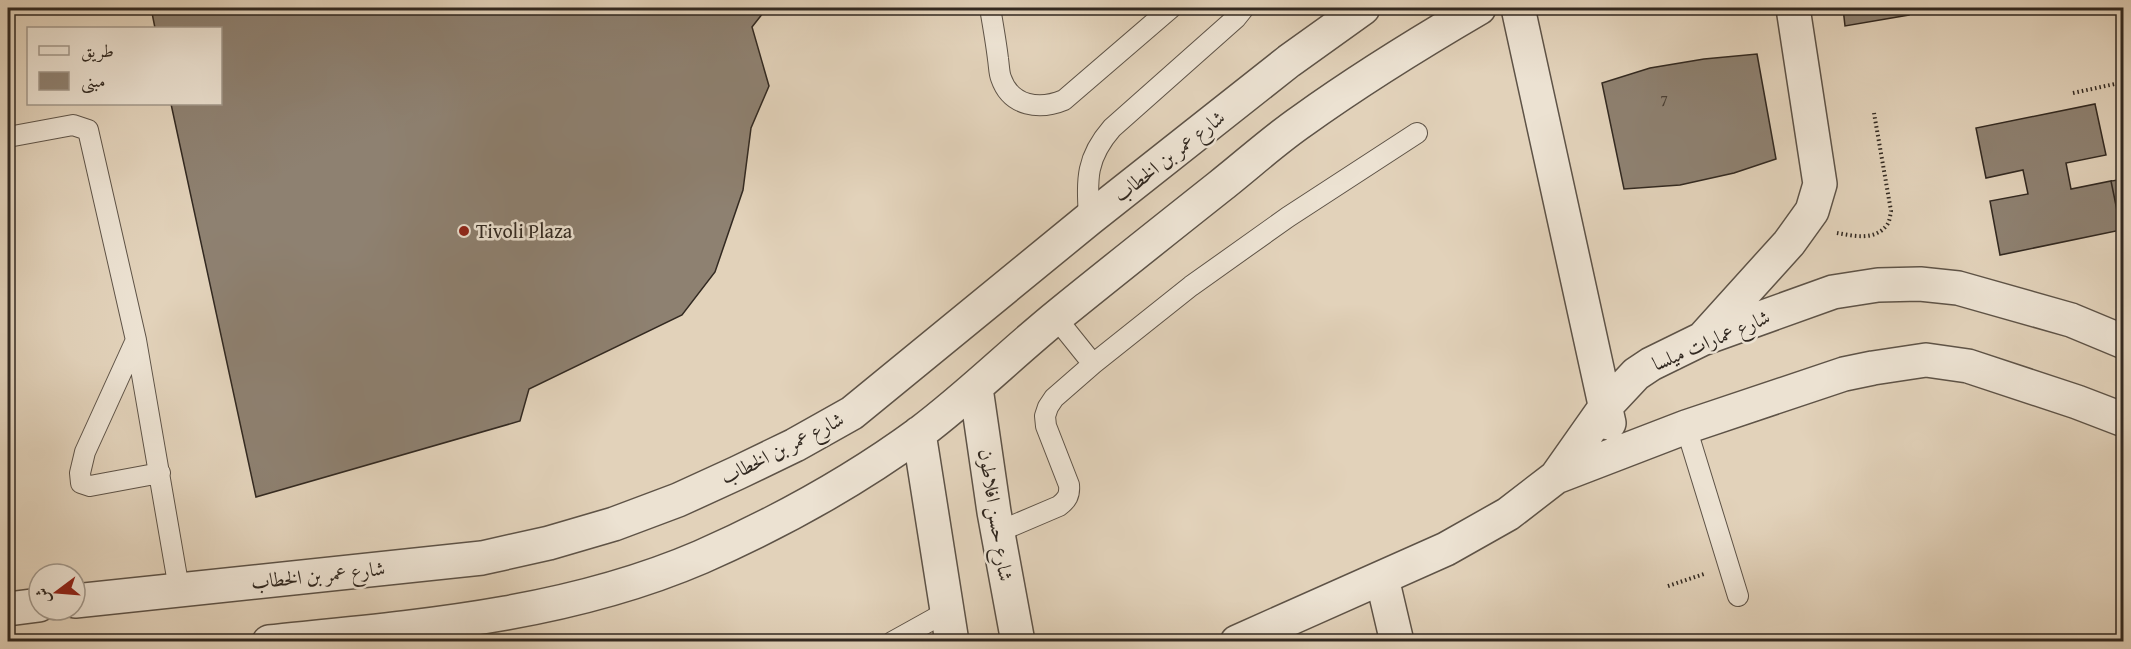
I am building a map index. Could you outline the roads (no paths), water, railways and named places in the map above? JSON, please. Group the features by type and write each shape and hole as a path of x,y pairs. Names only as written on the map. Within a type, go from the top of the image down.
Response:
{"street":[{"name":"شارع عمر بن الخطاب","path":"87,600 179,588 482,558 560,540 614,524 678,500 795,445 852,413 1089,219 1289,61 1363,8"},
{"path":"269,642 455,622 540,607 621,586 699,558 774,522 850,479 919,433 976,388 1056,318 1300,122 1405,52 1479,8"},
{"path":"1518,8 1616,454"},
{"path":"1702,339 1789,243 1812,211 1820,184 1793,8"},
{"name":"شارع عمارات ميلسا","path":"1236,642 1446,549 1508,514 1557,477 1606,406 1636,374 1702,339 1833,292 1878,285 1920,284 1958,288 2071,320 2124,342"},
{"path":"1557,477 1686,427 1844,374 1926,360 1968,366 2124,420"},
{"name":"شارع حسن افلاطون","path":"976,388 1018,642"},
{"path":"919,433 949,627"},
{"path":"1382,578 1397,642"},
{"path":"8,609 27,607"}],"lane":[{"path":"990,8 1001,78 1009,91 1020,101 1035,106 1050,106 1064,100 1171,8"},
{"path":"1089,219 1089,172 1093,156 1101,141 1112,128 1236,18 1244,8"},
{"path":"8,137 73,125 88,130 136,340 179,588"},
{"path":"998,532 1059,506 1066,501 1070,493 1045,416 1054,398 1093,363 1191,286 1288,217 1417,133"},
{"path":"1056,318 1093,363"},
{"path":"136,340 86,452 80,473 81,483 90,486 160,473"},
{"path":"1686,427 1738,596"},
{"path":"892,642 949,627"}],"place":[{"name":"Tivoli Plaza","path":"464,231"}]}
